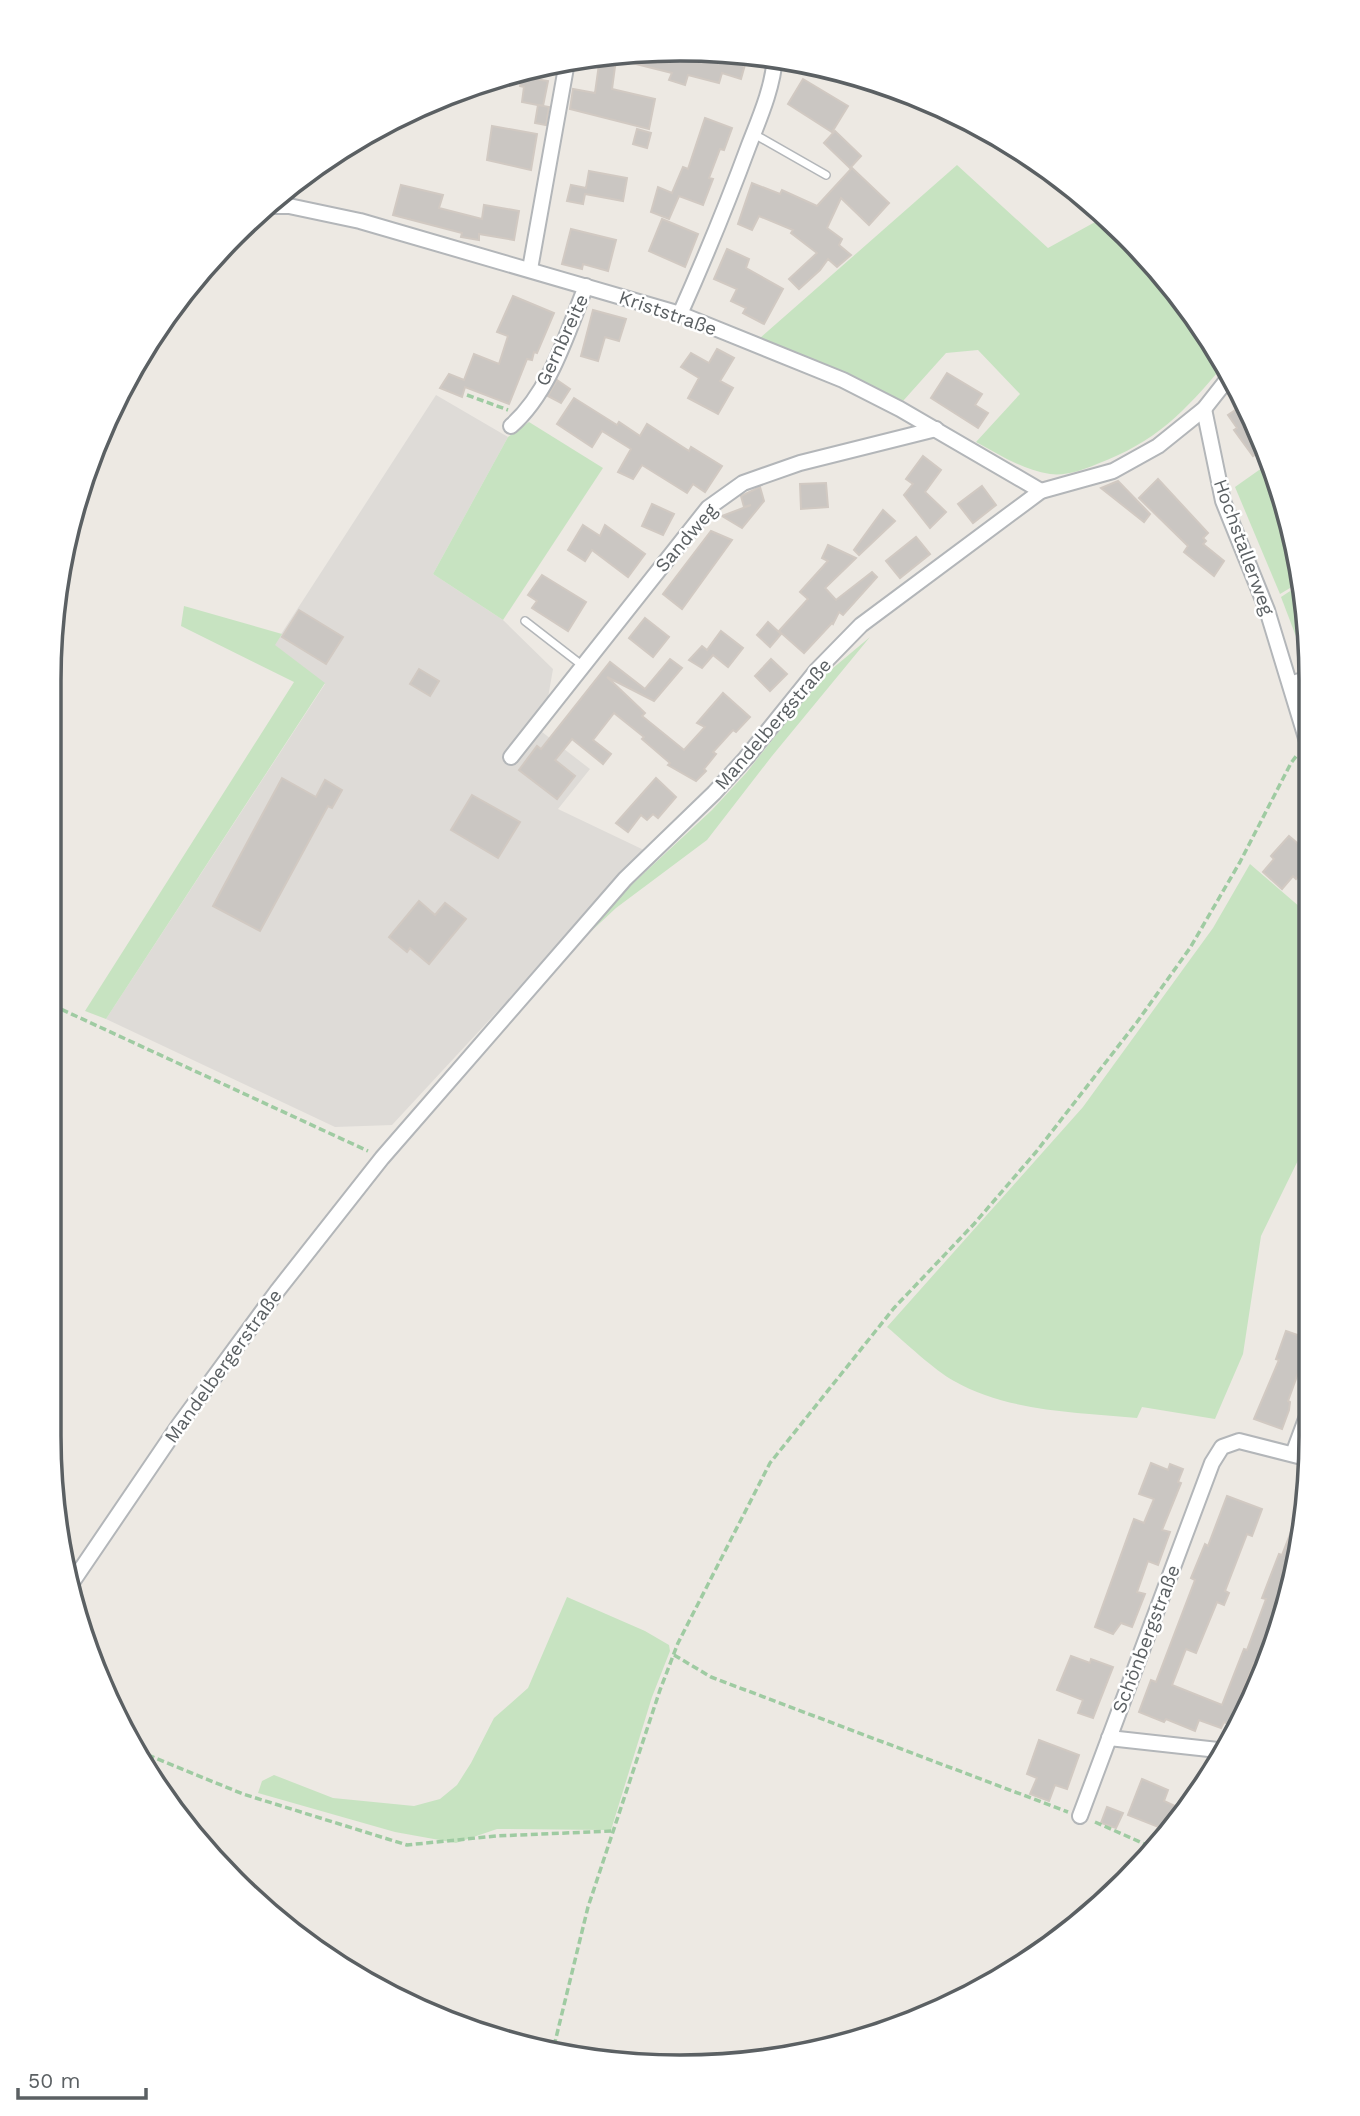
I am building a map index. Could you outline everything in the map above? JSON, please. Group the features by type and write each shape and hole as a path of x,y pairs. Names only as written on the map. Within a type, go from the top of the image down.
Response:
{"street":[{"path":"680,314 721,220 774,69"},
{"path":"530,269 565,72"},
{"name":"Kriststraße","path":"283,206 360,221 680,314 843,380 936,429 1041,491"},
{"name":"Gernbreite","path":"517,421 552,370 586,286"},
{"name":"Mandelbergstraße","path":"382,1158 625,878 714,793 817,670 861,625 1041,491 1113,471 1158,446 1203,409 1223,384"},
{"name":"Hochstallerweg","path":"1203,409 1223,501 1267,610 1299,714"},
{"name":"Sandweg","path":"511,757 708,508 743,483 800,463 936,429"},
{"path":"1290,684 1299,681"},
{"name":"Mandelbergerstraße","path":"77,1575 178,1425 278,1290 382,1158"},
{"name":"Schönbergstraße","path":"1080,1816 1212,1463 1222,1447 1239,1441 1298,1456"},
{"path":"1109,1738 1213,1749"}],"lane":[{"path":"753,134 826,175"},
{"path":"525,621 583,666"}],"path":[{"path":"467,395 517,421"},
{"path":"555,2042 588,1907 674,1655 722,1553 770,1463 894,1308 974,1224 1036,1152 1137,1022 1190,948 1240,862 1291,763 1299,755"},
{"path":"61,1009 382,1158"},
{"path":"674,1655 711,1677 1080,1816 1145,1844"},
{"path":"151,1756 243,1794 407,1845 496,1836 613,1831"}],"shaded area":[{"path":"436,395 508,437 433,574 503,620 553,669 542,732 590,769 558,809 646,851 392,1125 335,1127 106,1019 325,684 274,645"}],"green space":[{"path":"957,165 1048,248 1096,222 1118,242 1171,303 1217,373 1168,424 1136,446 1074,472 1050,474 1030,469 976,442 1020,394 978,350 946,353 903,401 759,339"},
{"path":"529,422 603,468 503,620 433,574 508,437"},
{"path":"1261,468 1278,520 1291,587 1280,594 1235,487"},
{"path":"1292,590 1297,639 1281,597"},
{"path":"184,606 282,634 275,645 325,683 106,1019 85,1011 294,682 181,626"},
{"path":"870,637 707,840 616,908 571,950 627,889 712,810 747,772 820,679"},
{"path":"1250,864 1299,906 1299,1158 1261,1236 1243,1354 1215,1419 1142,1407 1137,1418 1043,1409 997,1399 954,1381 887,1327 1083,1107 1213,928"},
{"path":"567,1597 645,1631 669,1645 670,1651 652,1697 611,1830 497,1829 456,1843 395,1832 258,1793 262,1781 274,1775 333,1798 414,1806 440,1799 457,1785 494,1718 528,1688"}],"building":[{"path":"680,61 745,65 741,79 722,73 719,83 688,75 685,85 669,80 672,73 634,64"},
{"path":"615,65 612,89 655,99 649,129 570,109 573,89 595,93 599,67"},
{"path":"535,79 548,81 543,106 522,102 524,87 520,86 521,82"},
{"path":"803,79 848,106 832,132 788,104"},
{"path":"538,105 549,107 546,125 535,123"},
{"path":"705,118 732,128 724,150 720,149 709,178 713,179 703,205 679,196 669,219 651,212 658,187 672,193 683,167 688,169"},
{"path":"492,126 537,134 531,170 487,160"},
{"path":"637,129 651,133 647,148 633,144"},
{"path":"835,131 861,156 850,168 824,143"},
{"path":"852,168 889,203 869,225 841,198 827,228 842,239 839,245 851,255 837,267 828,259 799,289 789,279 817,253 791,233 793,230 759,216 752,230 738,224 752,183 780,194 782,190 817,206"},
{"path":"589,171 627,178 623,201 585,194 583,204 567,201 571,185 586,188"},
{"path":"401,185 443,195 439,208 482,219 484,205 519,211 514,240 479,234 479,240 461,237 462,233 393,215"},
{"path":"662,219 698,234 685,267 649,251"},
{"path":"571,229 616,240 608,271 583,264 582,269 562,264"},
{"path":"727,249 749,259 746,268 783,289 764,324 743,313 746,308 731,301 737,289 714,279"},
{"path":"513,296 554,313 537,353 534,352 532,360 527,359 509,404 465,387 462,397 440,388 449,374 464,380 474,354 499,364 508,336 497,332"},
{"path":"593,310 626,319 619,341 605,337 598,361 581,356"},
{"path":"717,349 734,358 720,381 733,388 718,414 688,398 699,378 681,367 691,353 709,363"},
{"path":"947,373 982,394 975,405 988,413 978,428 931,398"},
{"path":"557,380 570,389 561,403 548,396"},
{"path":"574,398 640,436 647,424 689,451 691,447 722,466 705,492 693,484 687,493 642,465 633,479 618,472 631,449 602,431 592,447 557,424"},
{"path":"1236,409 1256,454 1253,456 1234,430 1237,428 1228,415"},
{"path":"923,456 941,470 925,492 946,512 930,528 904,495 913,484 906,479"},
{"path":"1158,479 1208,533 1203,538 1206,541 1203,544 1224,561 1214,576 1184,552 1188,546 1139,498"},
{"path":"1118,481 1150,514 1144,522 1101,488"},
{"path":"826,483 828,507 801,509 800,484"},
{"path":"982,486 996,505 973,523 958,504"},
{"path":"760,487 764,501 742,528 722,516 751,505 744,507 741,496"},
{"path":"652,504 674,514 663,535 642,526"},
{"path":"883,510 895,521 859,555 854,550"},
{"path":"583,525 600,536 605,525 645,554 628,577 592,550 585,561 568,550"},
{"path":"711,531 732,540 682,609 663,594"},
{"path":"916,537 930,554 900,578 886,561"},
{"path":"828,545 856,558 825,588 836,600 872,572 877,577 843,615 839,612 833,624 804,653 779,631 808,599 800,592 828,561 822,558"},
{"path":"542,575 586,602 568,631 532,608 537,601 528,595"},
{"path":"299,610 343,637 326,664 282,637"},
{"path":"645,618 669,637 653,657 629,638"},
{"path":"768,622 781,634 770,647 757,635"},
{"path":"721,631 743,648 728,667 713,655 702,668 689,660 702,646 707,650"},
{"path":"670,659 682,668 654,701 607,677 645,713 642,716 684,750 705,727 697,723 723,693 750,717 736,732 733,730 713,752 716,754 696,781 668,765 670,763 642,739 644,737 614,713 593,740 611,754 603,764 572,739 555,760 575,776 557,799 519,770 537,746 541,749 610,662 645,689"},
{"path":"771,659 787,674 770,691 755,676"},
{"path":"419,669 439,681 430,696 410,684"},
{"path":"282,778 316,797 325,780 342,790 332,808 328,806 260,931 213,906"},
{"path":"656,778 676,797 658,818 653,814 647,820 641,815 628,832 616,823"},
{"path":"472,795 520,822 498,858 451,830"},
{"path":"1289,836 1299,844 1299,875 1296,879 1293,876 1282,889 1263,872 1274,859 1271,856"},
{"path":"419,901 435,915 445,903 466,919 429,964 410,948 407,952 389,937"},
{"path":"1286,1331 1299,1336 1299,1370 1282,1429 1254,1419 1279,1360 1276,1359"},
{"path":"1151,1463 1168,1470 1170,1464 1183,1469 1178,1482 1181,1483 1162,1530 1170,1532 1158,1565 1148,1561 1137,1592 1145,1594 1132,1627 1121,1623 1113,1634 1095,1627 1134,1519 1144,1523 1154,1499 1139,1494"},
{"path":"1227,1496 1262,1509 1252,1536 1247,1534 1225,1591 1229,1593 1224,1605 1217,1602 1196,1653 1186,1649 1172,1685 1222,1705 1244,1649 1247,1650 1266,1599 1262,1598 1279,1554 1282,1555 1291,1533 1278,1596 1266,1635 1235,1710 1228,1724 1224,1722 1221,1728 1199,1720 1195,1731 1139,1712 1151,1680 1156,1682 1195,1580 1191,1578 1205,1544 1208,1546"},
{"path":"1071,1656 1090,1663 1091,1659 1113,1667 1093,1718 1078,1713 1083,1700 1057,1690"},
{"path":"1039,1740 1079,1755 1067,1789 1055,1785 1049,1801 1030,1794 1037,1778 1027,1774"},
{"path":"1142,1779 1168,1790 1164,1801 1175,1806 1159,1827 1128,1815"},
{"path":"1107,1807 1123,1813 1116,1828 1101,1823"}]}
